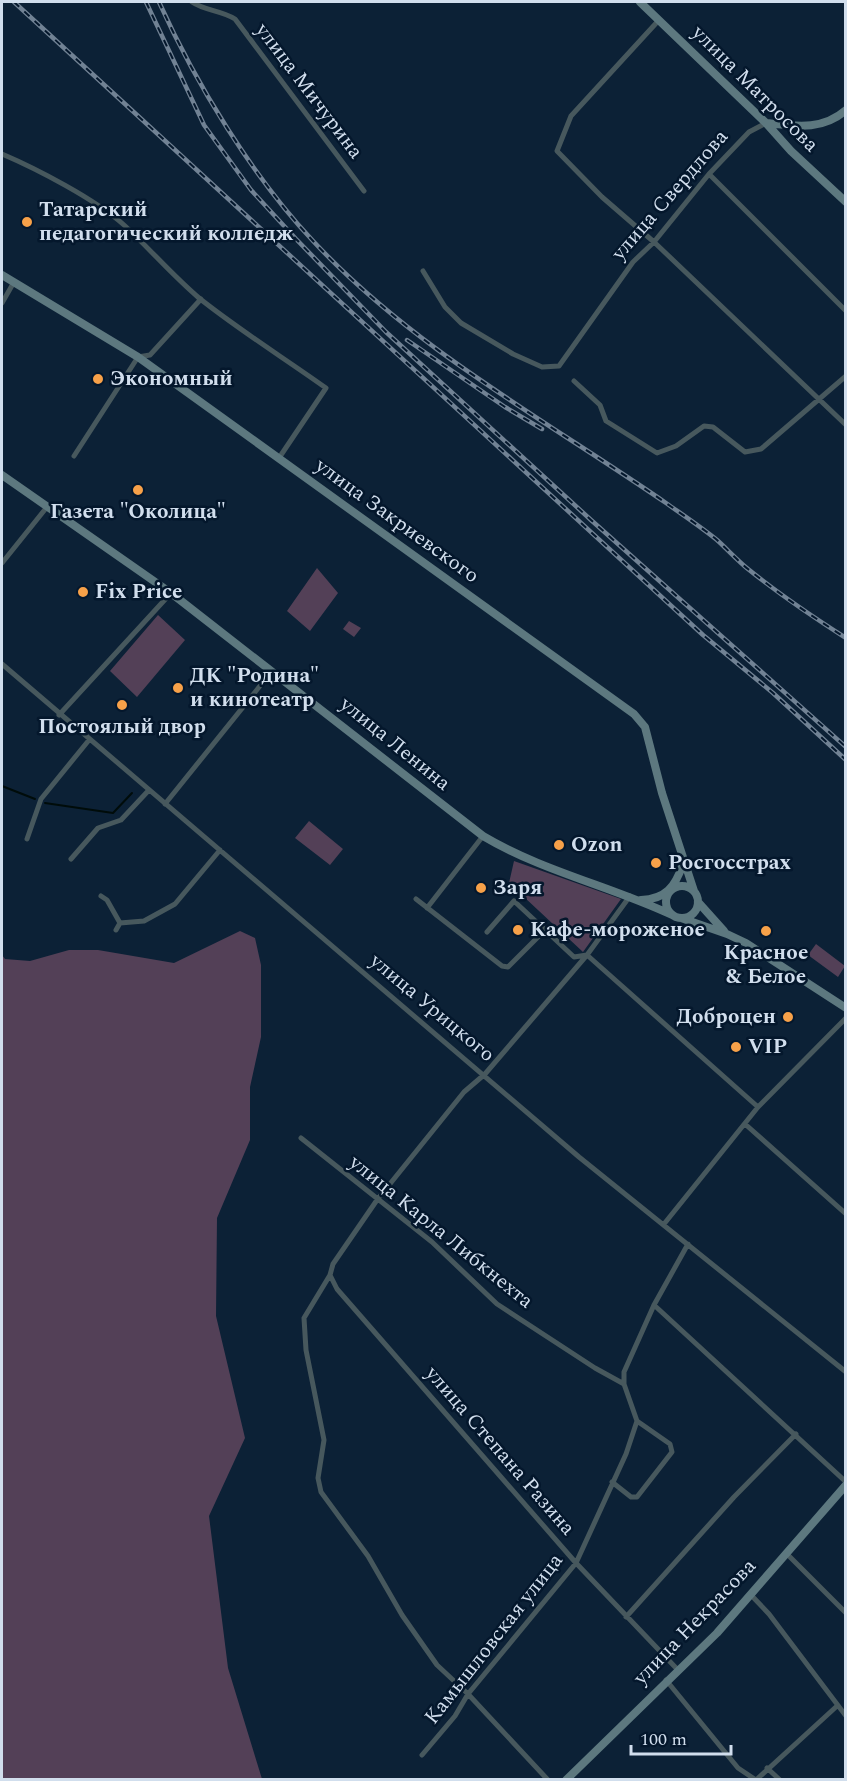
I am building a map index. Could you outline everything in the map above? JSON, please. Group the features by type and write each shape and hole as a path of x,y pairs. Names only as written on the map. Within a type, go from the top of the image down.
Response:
{"main road":[{"name":"улица Матросова","path":"640,2 846,202"},
{"path":"765,123 797,126 823,124 846,110"},
{"name":"улица Закриевского","path":"2,275 138,357 634,714 645,727 683,864 694,891"},
{"name":"улица Ленина","path":"2,475 171,593 483,836 511,853 630,895 672,915 728,934 846,1008"},
{"path":"672,915 667,906 683,864"},
{"path":"630,895 650,899 680,887 694,891 698,901 714,922 728,934"},
{"path":"681,918 695,911 698,901"},
{"name":"улица Некрасова","path":"566,1779 676,1669 717,1633 846,1484"}],"street":[{"name":"улица Мичурина","path":"192,2 201,8 224,12 235,19 364,191"},
{"path":"659,21 571,116 557,151 602,197 654,242 846,425"},
{"name":"улица Свердлова","path":"423,272 445,307 461,323 513,354 542,367 559,366 633,262 654,242 710,174 749,132 765,123"},
{"path":"2,154 98,205 124,225 157,261 201,299 326,388 279,458"},
{"path":"710,174 846,311"},
{"path":"2,303 14,282"},
{"path":"74,456 138,357 150,355 201,299"},
{"path":"574,381 600,405 606,421 657,453 676,446 704,426 713,427 745,452 761,449 821,400 846,376"},
{"path":"2,563 47,507"},
{"path":"59,716 171,593"},
{"name":"улица Урицкого","path":"2,664 59,716 485,1074 579,1157 846,1372"},
{"path":"165,804 272,671"},
{"path":"27,839 40,799 89,740"},
{"path":"71,860 98,828 121,820 149,790"},
{"path":"427,908 483,836"},
{"path":"120,923 150,919 175,904 220,850"},
{"path":"548,1779 468,1694 437,1665 402,1615 368,1556 321,1492 318,1478 324,1440 306,1350 304,1318 330,1275 333,1264 377,1200 464,1092 485,1074 587,955 630,895"},
{"path":"101,896 108,900 120,923"},
{"path":"416,899 502,966 508,967 545,930"},
{"path":"487,932 514,901 574,957 587,955"},
{"path":"116,930 120,923"},
{"path":"587,955 758,1107"},
{"path":"664,1224 758,1107 846,1018"},
{"path":"745,1124 846,1214"},
{"name":"улица Карла Либкнехта","path":"301,1138 432,1242 497,1304 595,1368 624,1384"},
{"path":"612,1482 631,1497 638,1497 672,1452 670,1444 637,1420 624,1384 624,1372 654,1305 688,1244"},
{"name":"улица Степана Разина","path":"330,1275 337,1289 576,1563 676,1669"},
{"path":"654,1305 796,1434 846,1484"},
{"name":"Камышловская улица","path":"422,1755 455,1716 468,1694 576,1563 626,1454 637,1420"},
{"path":"626,1617 734,1497 796,1434"},
{"path":"786,1553 846,1613"},
{"path":"751,1595 769,1614 846,1716"},
{"path":"666,1680 738,1768 756,1779 837,1706"},
{"path":"767,1768 780,1779"}],"shaded area":[{"path":"317,568 338,593 310,631 287,611"},
{"path":"158,615 185,640 137,697 110,671"},
{"path":"349,621 361,628 354,637 343,629"},
{"path":"309,821 343,849 330,865 295,838"},
{"path":"514,861 621,899 583,952 509,883"},
{"path":"240,931 255,938 261,965 261,1037 250,1087 250,1140 217,1218 216,1316 245,1438 209,1516 228,1668 262,1779 2,1779 2,955 5,959 30,961 69,950 98,950 174,963"},
{"path":"816,944 845,966 838,977 808,955"}],"waterway":[{"path":"2,786 35,799"},
{"path":"45,803 113,813 132,793"}],"railway":[{"path":"14,2 703,635 773,693 846,760"},
{"path":"146,2 204,125 251,190 296,239 386,332 591,520 846,747"},
{"path":"159,2 190,65 247,159 291,216 353,281 438,350 692,521 717,540 744,566 796,605 846,638"},
{"path":"407,340 505,407 542,429"}],"place":[{"name":"Татарский педагогический колледж","path":"27,222"},
{"name":"Экономный","path":"98,379"},
{"name":"Газета \"Околица\"","path":"138,490"},
{"name":"Fix Price","path":"83,592"},
{"name":"ДК \"Родина\" и кинотеатр","path":"178,688"},
{"name":"Постоялый двор","path":"122,705"},
{"name":"Ozon","path":"559,845"},
{"name":"Росгосстрах","path":"656,863"},
{"name":"Заря","path":"481,888"},
{"name":"Кафе-мороженое","path":"518,930"},
{"name":"Красное & Белое","path":"766,931"},
{"name":"Доброцен","path":"788,1017"},
{"name":"VIP","path":"736,1047"}]}
